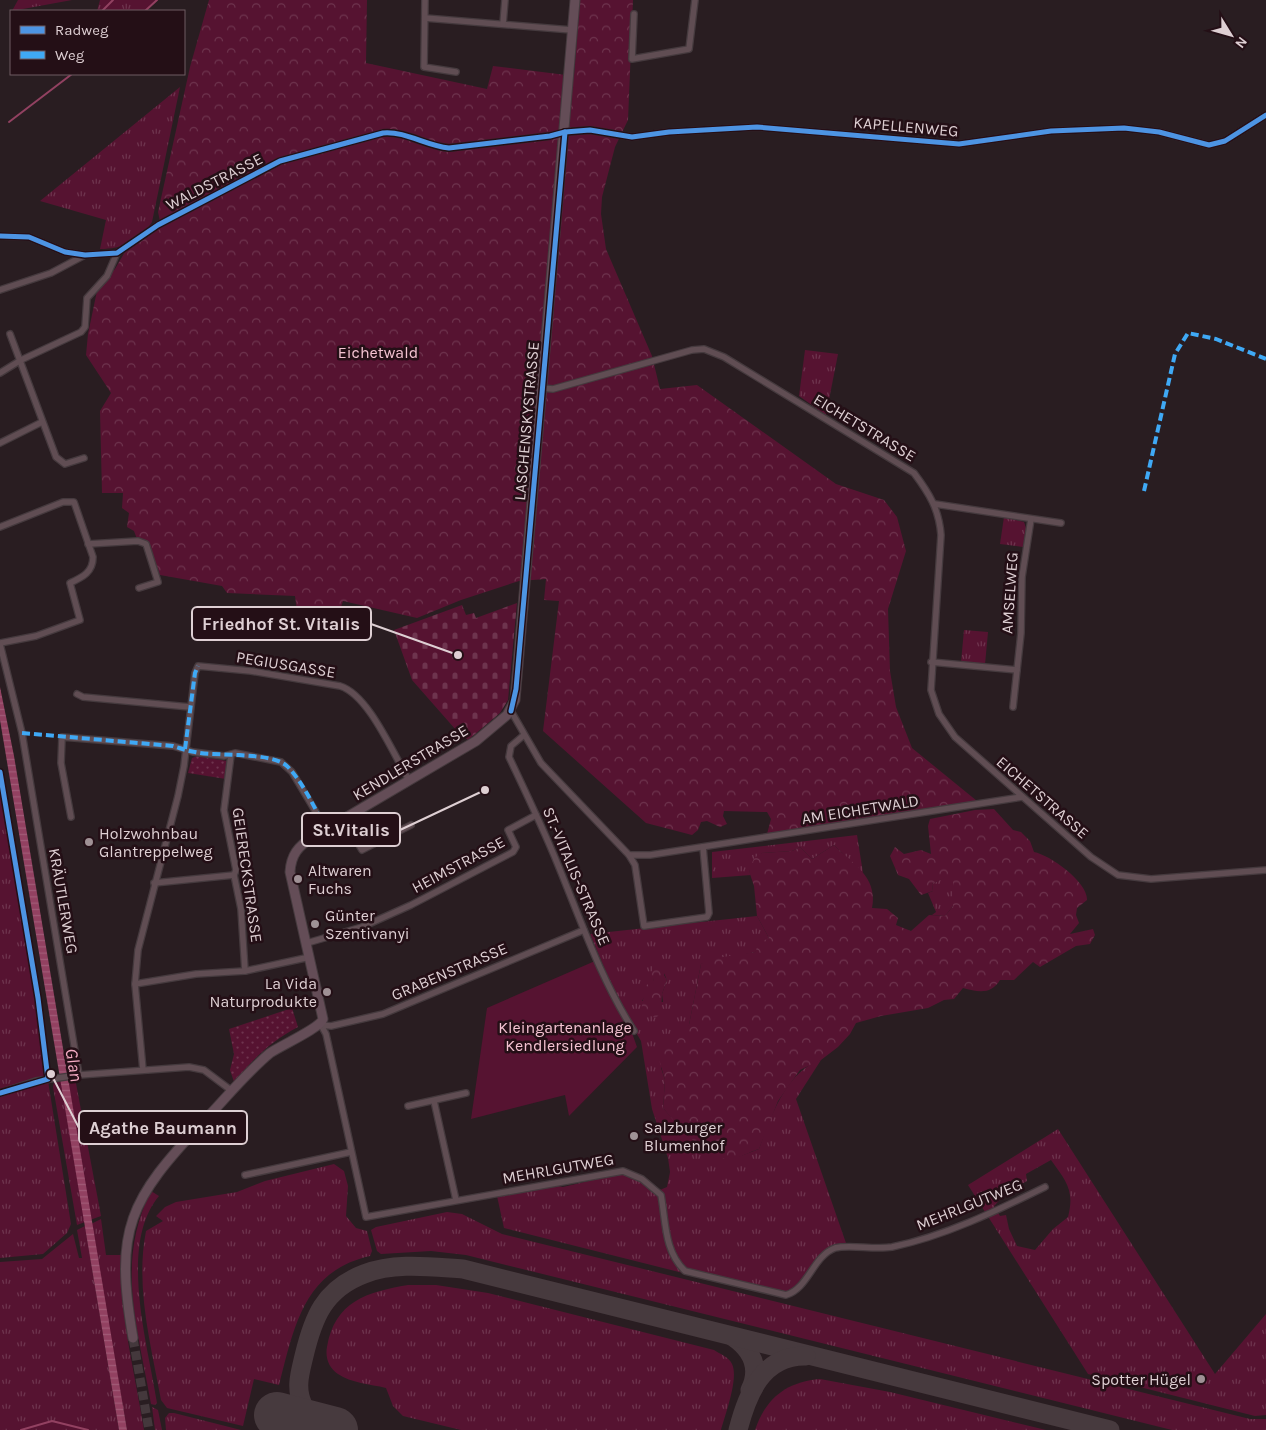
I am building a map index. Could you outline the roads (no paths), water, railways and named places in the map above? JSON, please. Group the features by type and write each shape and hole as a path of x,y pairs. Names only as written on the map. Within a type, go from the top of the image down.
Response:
{"street":[{"path":"424,0 424,66 456,72"},
{"path":"503,24 505,0"},
{"name":"LASCHENSKYSTRASSE","path":"510,711 516,689 575,0"},
{"path":"634,14 632,59 689,49 695,0"},
{"path":"425,18 572,30"},
{"name":"KAPELLENWEG","path":"565,132 590,130 632,137 669,132 757,127 959,144 1051,131 1124,128 1159,132 1209,145 1233,137 1266,114"},
{"name":"WALDSTRASSE","path":"117,253 158,225 280,161 342,142 391,132 432,146 449,148 550,136 565,132"},
{"path":"0,236 29,237 65,252 85,255 117,253 107,276 87,298 85,326 81,332 21,360 0,373"},
{"path":"0,290 51,273 85,255"},
{"path":"10,334 58,461 65,464 84,458"},
{"name":"EICHETSTRASSE","path":"541,388 553,388 692,350 704,349 724,357 914,473 935,504 939,517 941,535 931,690 939,714 955,737 1091,857 1112,872 1140,879 1220,875 1266,870"},
{"path":"0,443 42,422"},
{"path":"0,527 63,502 74,502 93,557 93,565 90,571 70,583 80,620 36,636 0,644"},
{"path":"935,504 1061,523"},
{"name":"AMSELWEG","path":"1013,708 1021,633 1022,577 1030,519"},
{"path":"88,544 138,541 146,544 158,582 139,588"},
{"name":"KRÄUTLERWEG","path":"0,644 22,733 77,1075"},
{"path":"932,662 1017,670"},
{"name":"PEGIUSGASSE","path":"190,707 198,666 251,671 340,686 350,690 361,699 409,780"},
{"path":"77,694 84,697 190,707 186,749 177,799 138,950 135,984 143,1070"},
{"path":"510,711 541,763 629,855 635,865 644,926 707,917 709,913 703,847"},
{"name":"KENDLERSTRASSE","path":"366,1217 326,1034 321,1025 323,1016 290,872 290,864 299,846 476,741 510,711"},
{"name":"ST.-VITALIS-STRASSE","path":"524,735 511,746 508,754 536,815 584,930 619,1006 634,1031"},
{"path":"71,817 61,763 62,737 186,749 193,752 235,753 284,764 302,787 326,829"},
{"name":"GEIERECKSTRASSE","path":"231,754 224,810 236,870 234,874 241,909 245,970"},
{"name":"AM EICHETWALD","path":"629,855 650,855 1022,797"},
{"name":"HEIMSTRASSE","path":"307,943 362,927 513,852 516,846 508,830 536,815"},
{"path":"344,819 362,850 411,825"},
{"path":"154,883 234,874"},
{"name":"GRABENSTRASSE","path":"321,1025 331,1026 383,1014 584,930"},
{"path":"135,984 196,974 245,970 310,957"},
{"path":"133,1338 124,1271 127,1239 137,1208 161,1167 232,1091 278,1047 321,1025"},
{"path":"0,1093 36,1081 77,1075 197,1068 211,1073 232,1091"},
{"path":"408,1106 466,1093"},
{"path":"434,1101 456,1200"},
{"path":"246,1175 351,1152"},
{"name":"MEHRLGUTWEG","path":"366,1217 618,1171 629,1172 642,1179 661,1195 667,1239 677,1262 685,1271 786,1295 798,1288 824,1255 835,1248 876,1249 942,1233 1045,1187"}],"waterway":[{"path":"103,10 113,0"},
{"path":"146,10 157,0"},
{"path":"9,122 71,75"},
{"path":"21,1430 52,1421 88,1430"}],"tunnel":[{"path":"133,1338 149,1430"}],"place":[{"name":"Friedhof St. Vitalis","path":"458,655"},
{"name":"St.Vitalis","path":"485,790"},
{"name":"Holzwohnbau Glantreppelweg","path":"89,842"},
{"name":"Altwaren Fuchs","path":"298,879"},
{"name":"Günter Szentivanyi","path":"315,924"},
{"name":"La Vida Naturprodukte","path":"327,992"},
{"name":"Agathe Baumann","path":"51,1074"},
{"name":"Salzburger Blumenhof","path":"634,1136"},
{"name":"Spotter Hügel","path":"1201,1379"}],"park label":[{"name":"Eichetwald","path":"378,352"},
{"name":"Kleingartenanlage Kendlersiedlung","path":"565,1036"}],"water label":[{"name":"Glan","path":"74,1065"}]}
